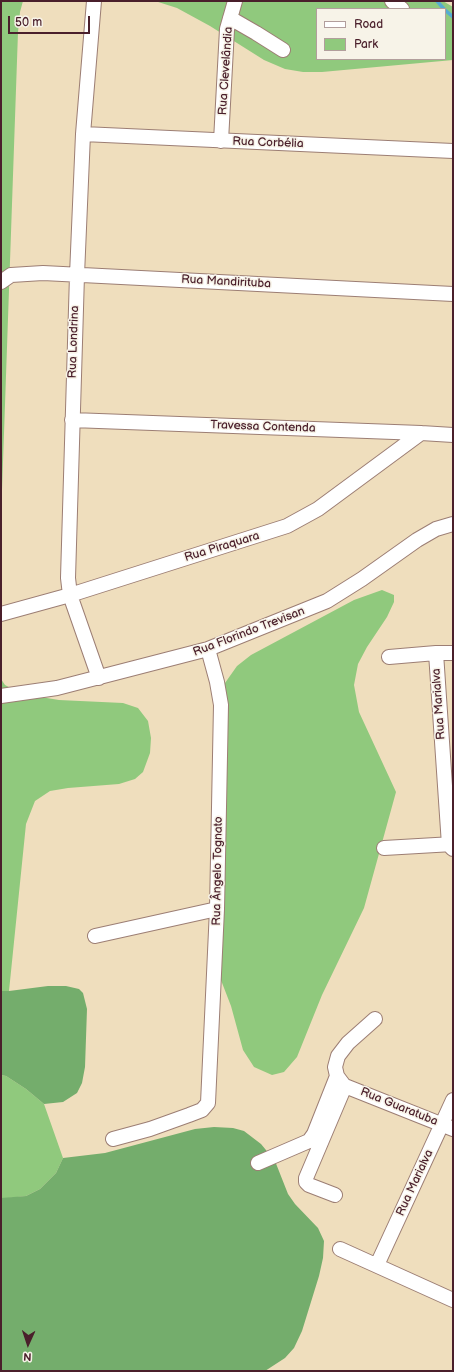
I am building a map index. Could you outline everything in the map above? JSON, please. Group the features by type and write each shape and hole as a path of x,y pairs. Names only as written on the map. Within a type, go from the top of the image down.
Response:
{"street":[{"name":"Rua Londrina","path":"94,1 83,134 76,275 68,578 70,595 99,678"},
{"name":"Rua Clevelândia","path":"221,141 227,29 234,1"},
{"path":"392,1 401,8"},
{"path":"230,18 283,50"},
{"name":"Rua Corbélia","path":"83,134 453,151"},
{"name":"Rua Mandirituba","path":"1,282 11,276 43,273 453,294"},
{"name":"Travessa Contenda","path":"72,420 453,435"},
{"name":"Rua Piraquara","path":"1,614 70,595 287,526 318,509 421,433"},
{"name":"Rua Florindo Trevisan","path":"1,696 57,688 208,649 327,601 362,579 417,540 436,529 453,524"},
{"name":"Rua Ângelo Tognato","path":"113,1139 150,1129 202,1110 208,1103 218,909 221,705 217,682 208,649"},
{"name":"Rua Marialva","path":"436,653 452,846"},
{"path":"389,657 453,653"},
{"path":"384,848 452,846"},
{"path":"95,936 218,909"},
{"path":"335,1194 309,1184 306,1182 306,1178 341,1081 335,1067 338,1056 348,1043 375,1019"},
{"path":"258,1163 309,1141 341,1081"},
{"name":"Rua Guaratuba","path":"341,1081 447,1127"},
{"name":"Rua Marialva","path":"377,1265 447,1127 453,1100"},
{"path":"340,1249 453,1300"}],"green space":[{"path":"1,1 23,1 20,12 18,32 1,519"},
{"path":"155,1 443,1 453,7 453,60 322,72 303,72 285,69 264,60 210,26 177,8"},
{"path":"382,590 394,595 394,602 387,617 367,647 358,664 354,685 359,712 396,792 364,908 322,995 297,1057 284,1072 272,1075 254,1067 243,1050 231,1006 219,975 220,716 225,683 237,666 251,655 354,600"},
{"path":"1,679 5,685 22,694 59,700 123,703 138,708 148,721 151,738 150,753 143,772 135,779 119,784 50,791 35,801 26,824 9,991 1,991"},
{"path":"48,986 66,986 79,989 83,993 87,1009 85,1067 82,1083 77,1093 63,1102 44,1104 26,1089 6,1076 1,1075 1,991"},
{"path":"1,1075 6,1076 26,1089 44,1104 63,1158 56,1173 40,1189 26,1196 1,1198"},
{"path":"214,1127 233,1128 244,1131 261,1144 275,1161 288,1194 295,1204 318,1228 324,1241 323,1258 319,1276 302,1331 294,1348 285,1358 265,1371 1,1371 1,1198 26,1196 40,1189 56,1173 63,1158 105,1153 195,1129"}],"waterway":[{"path":"437,1 443,8"},
{"path":"446,11 453,17"}]}
